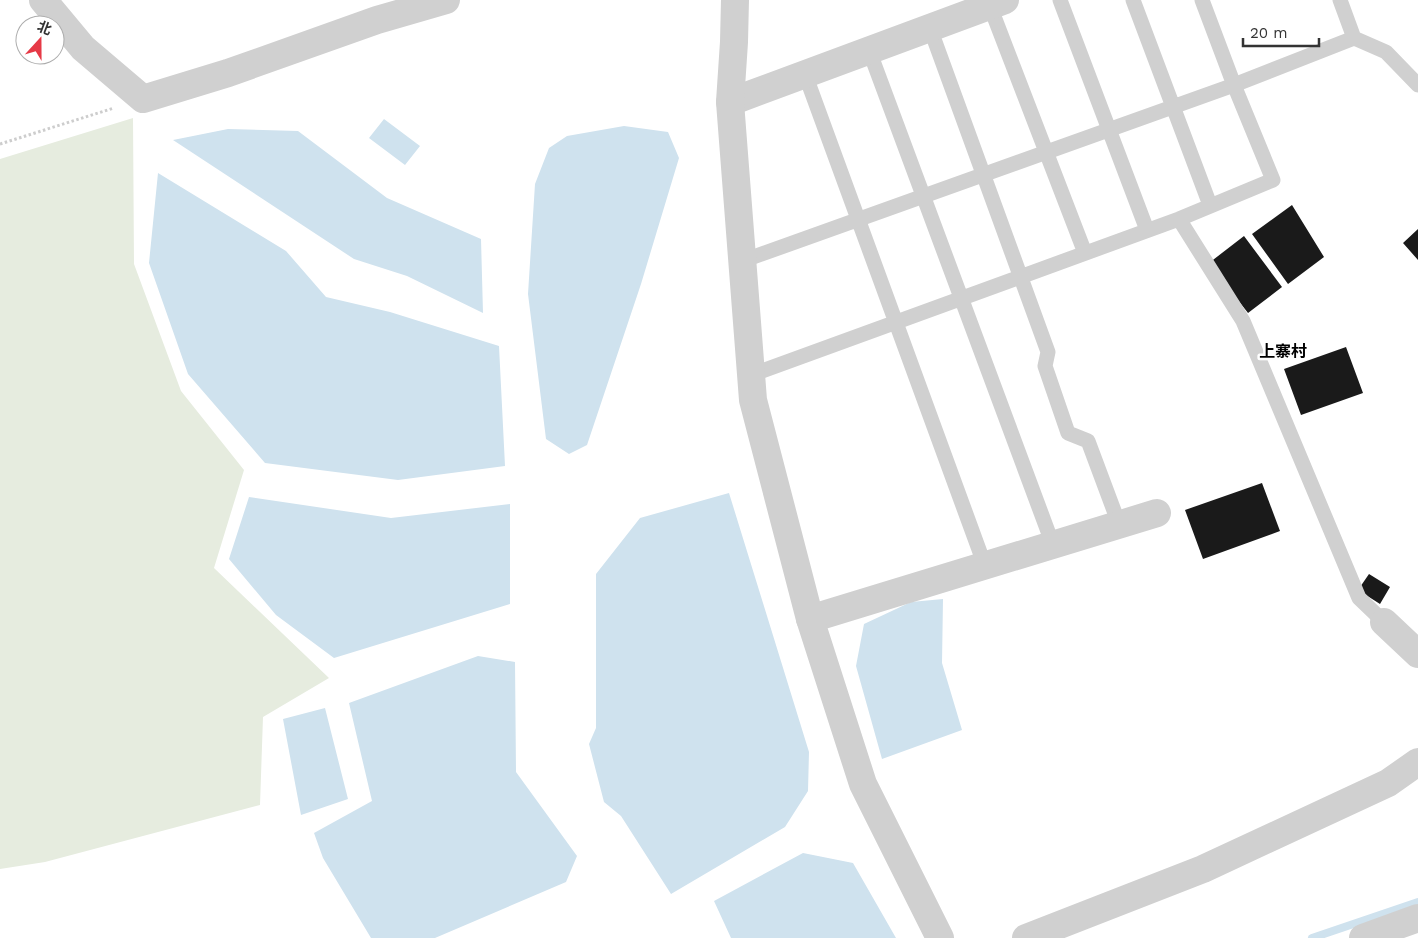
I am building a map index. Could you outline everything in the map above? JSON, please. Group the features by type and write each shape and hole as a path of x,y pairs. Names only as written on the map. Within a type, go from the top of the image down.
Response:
{"street":[{"path":"43,0 83,48 143,99 228,73 377,20 446,0"},
{"path":"735,0 730,102 753,400 810,619 863,784 940,938"},
{"path":"730,102 998,3"},
{"path":"810,619 1157,512"},
{"path":"1384,622 1418,654"},
{"path":"1026,938 1203,869 1388,783 1418,762"},
{"path":"1363,938 1418,918"}],"lane":[{"path":"1060,0 1147,230"},
{"path":"1133,0 1210,206"},
{"path":"751,375 1179,219 1273,180 1202,0"},
{"path":"1340,0 1354,38"},
{"path":"998,3 1046,152 1085,253"},
{"path":"930,28 1048,352 1045,366 1068,432 1088,442 1119,524"},
{"path":"742,262 1234,85 1354,38 1386,52 1418,86"},
{"path":"869,50 1053,545"},
{"path":"805,74 985,566"},
{"path":"1179,219 1243,321 1359,598 1384,622"}],"path":[{"path":"0,144 143,99"}],"shaded area":[{"path":"133,118 134,264 181,391 244,470 214,568 329,678 263,717 260,805 45,862 0,869 0,159"}],"water":[{"path":"384,119 420,146 405,165 369,138"},
{"path":"624,126 668,132 679,158 641,284 587,445 569,454 546,439 528,294 535,184 549,148 567,136"},
{"path":"228,129 298,131 387,198 481,239 483,313 407,276 354,259 173,140"},
{"path":"158,173 286,251 326,297 390,312 499,346 505,466 398,480 265,463 188,374 149,263"},
{"path":"729,493 809,752 808,791 785,827 671,894 621,816 604,802 589,744 596,728 596,574 640,518"},
{"path":"249,497 391,518 510,504 510,604 334,658 276,615 229,559"},
{"path":"943,599 942,663 962,730 882,759 856,666 864,624 911,602"},
{"path":"478,656 515,662 516,772 577,856 566,882 435,938 371,938 323,858 314,833 372,801 349,703"},
{"path":"325,708 348,799 301,815 283,719"},
{"path":"803,853 853,863 896,938 731,938 714,901"}],"building":[{"path":"1292,205 1324,257 1288,284 1252,234"},
{"path":"1418,229 1418,260 1403,243"},
{"path":"1244,236 1282,287 1248,313 1209,263"},
{"path":"1346,347 1363,393 1301,415 1284,369"},
{"path":"1262,483 1280,531 1203,559 1185,510"},
{"path":"1369,574 1390,587 1380,604 1358,590"}],"waterway":[{"path":"1312,938 1418,902"}],"district":[{"name":"上寨村","path":"1283,351"}]}
